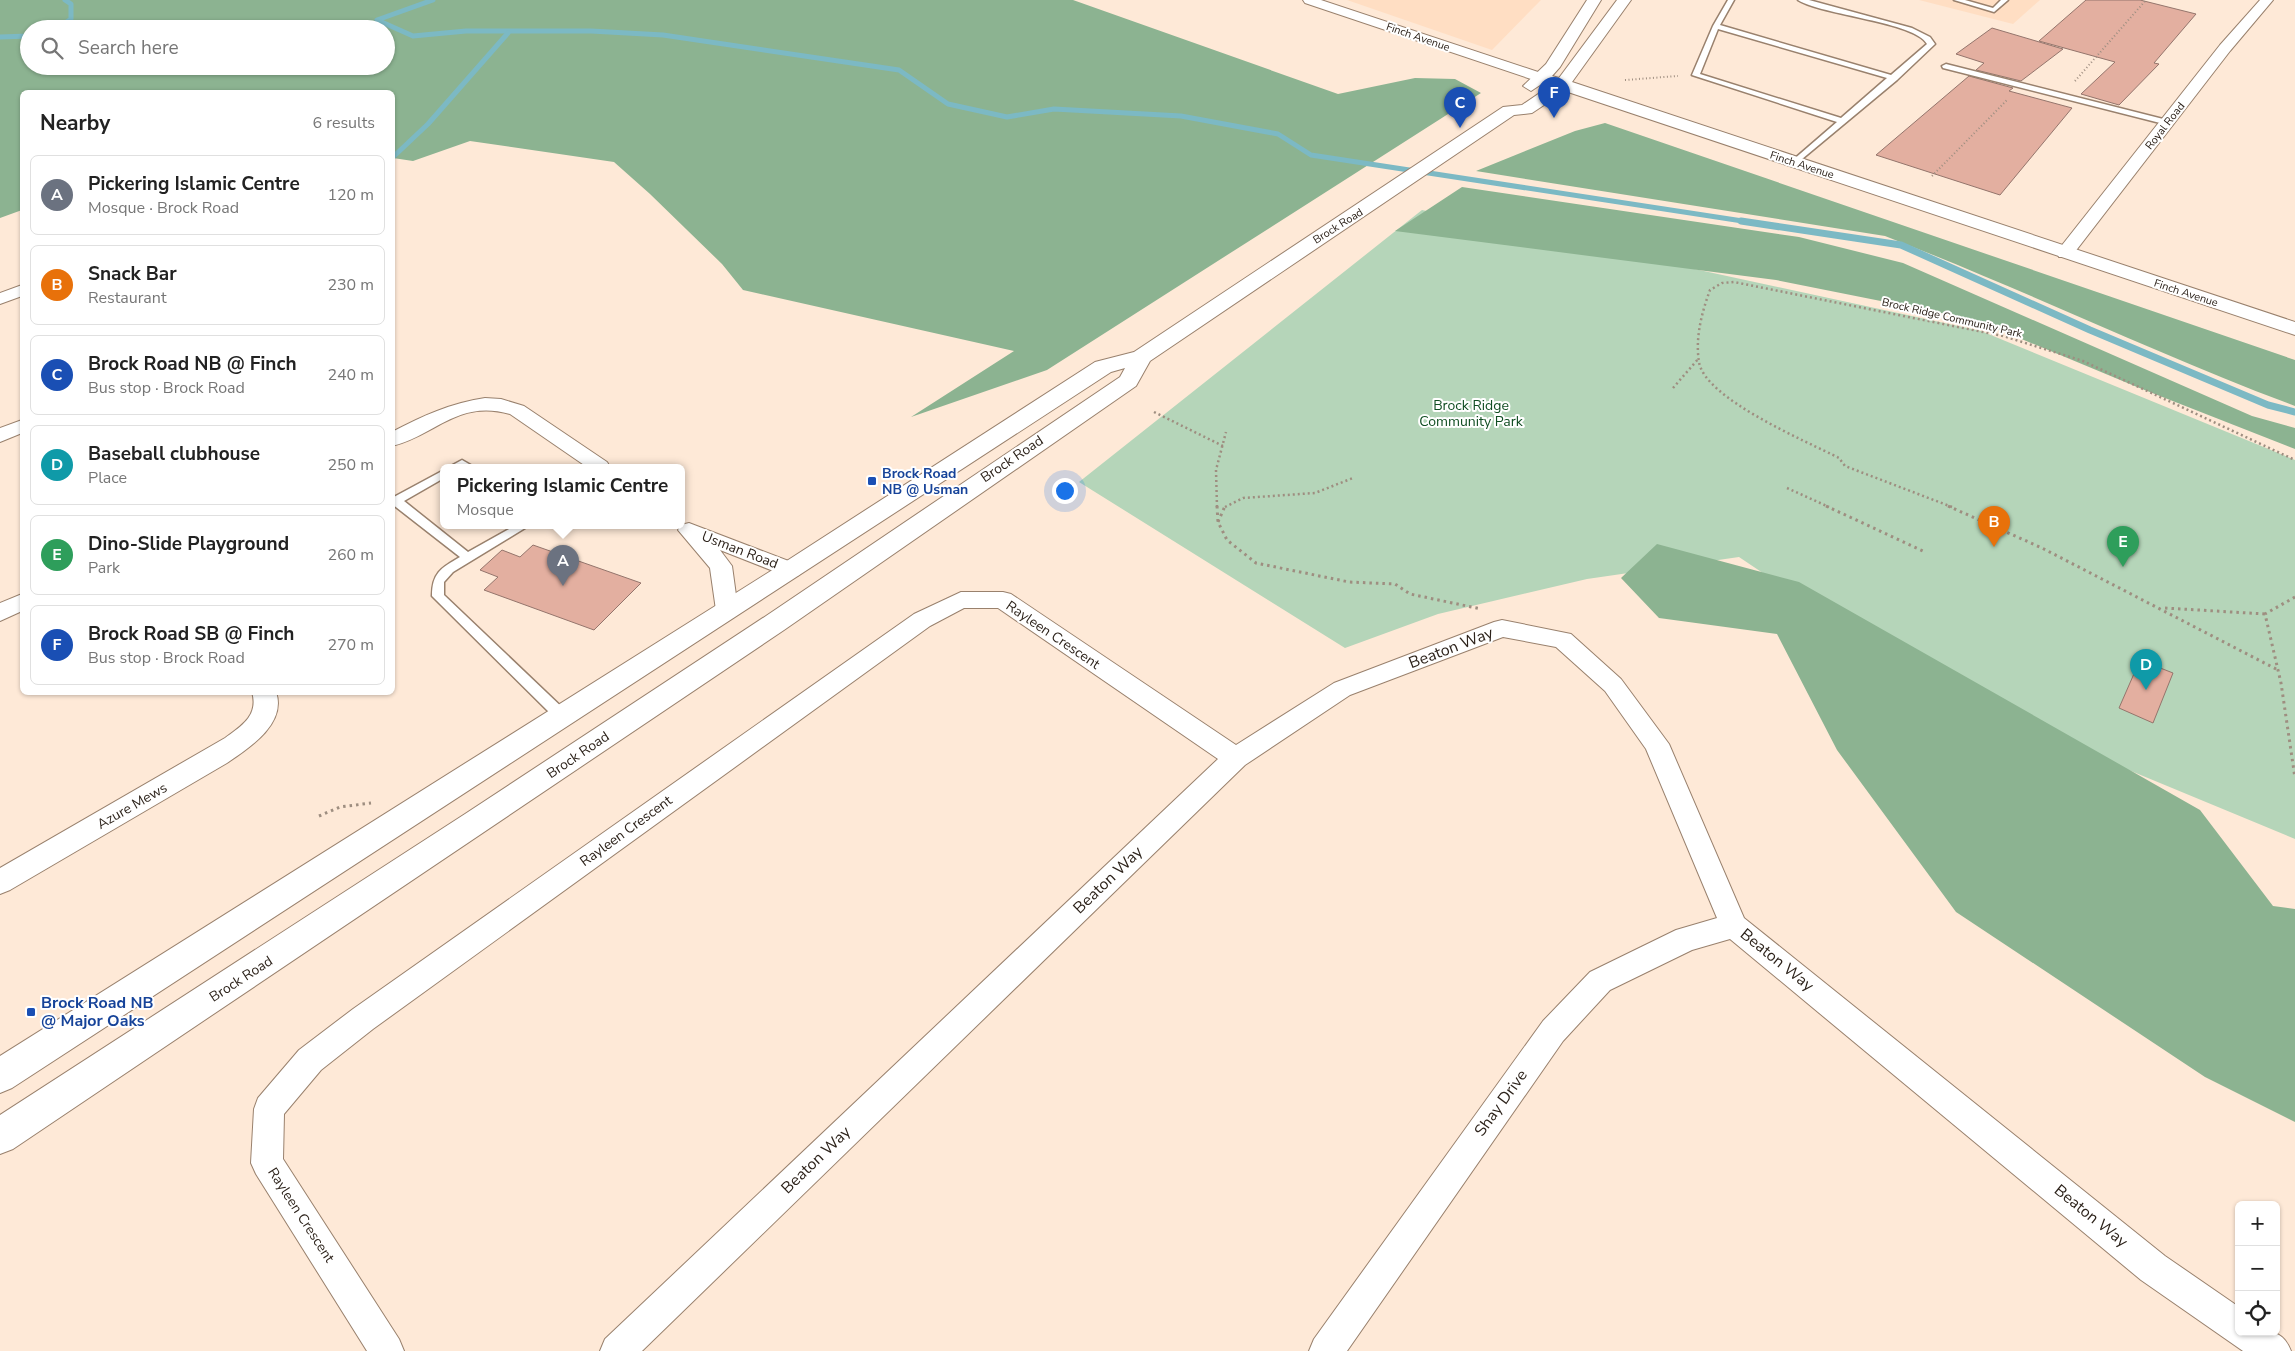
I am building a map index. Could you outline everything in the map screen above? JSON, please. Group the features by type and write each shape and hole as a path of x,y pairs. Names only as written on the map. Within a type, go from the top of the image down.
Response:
{"main road":[{"name":"Brock Road","path":"1509,110 1509,102 1542,78 1552,67 1594,0"},
{"name":"Brock Road","path":"0,1076 791,570 1103,367 1142,357 1328,231 1450,152 1509,110 1526,110 1562,85 1624,0"},
{"name":"Finch Avenue","path":"1542,78 2295,329"},
{"name":"Brock Road","path":"0,1136 476,824 775,623 1128,381 1142,357"},
{"path":"775,623 788,589 791,570"}],"street":[{"name":"Finch Avenue","path":"1309,0 1542,78"},
{"name":"Royal Road","path":"2066,253 2225,48 2267,0"},
{"path":"0,299 20,291"},
{"path":"395,435 461,408 504,405 517,410 596,464"},
{"path":"0,436 20,427"},
{"name":"Usman Road","path":"685,527 791,570"},
{"name":"Usman Road","path":"685,527 721,566 727,610"},
{"name":"Rayleen Crescent","path":"387,1351 267,1163 269,1109 310,1060 363,1019 922,620 961,600 1003,600 1236,758"},
{"path":"0,613 20,603"},
{"name":"Beaton Way","path":"617,1351 1236,758 1342,689 1502,628 1563,640 1613,685 1657,744 1734,926 2153,1268 2235,1325"},
{"name":"Azure Mews","path":"0,882 218,756 245,737 260,723 267,709 265,695"},
{"name":"Shay Drive","path":"1326,1351 1553,1031 1600,981 1686,939 1734,926"},
{"path":"2251,1336 2274,1351"}],"lane":[{"path":"1731,0 1716,26 1696,75 1842,122"},
{"path":"1796,162 1931,44 1928,38 1910,30 1801,0"},
{"path":"1957,0 1994,10 2005,0"},
{"path":"1716,26 1894,78"},
{"path":"1946,66 2168,123"},
{"path":"440,475 396,501 468,558"},
{"path":"517,529 449,569 438,581 438,596 562,716"}],"path":[{"path":"2063,95 2146,0"},
{"path":"1625,80 1696,75"},
{"path":"1932,176 2022,85"},
{"name":"Brock Ridge Community Park","path":"1699,358 1700,318 1710,290 1722,283 1734,282 2003,336 2083,361 2295,460"},
{"path":"1673,388 1699,358"},
{"path":"1699,358 1699,363 1714,386 1739,407 1839,458 1845,466 1961,511 2042,548 2162,608 2278,670"},
{"path":"1154,412 1223,446"},
{"path":"1226,432 1216,470 1218,522 1227,540 1256,563 1349,582 1394,584 1410,594 1487,610"},
{"path":"1218,522 1226,505 1243,498 1315,493 1353,478"},
{"path":"1787,488 1923,551"},
{"path":"2162,608 2265,614 2295,597"},
{"path":"2265,614 2278,670 2295,778"}],"shaded area":[{"path":"1347,0 1541,0 1492,50"},
{"path":"1919,0 2040,0 2013,24"}],"green space":[{"path":"0,0 1073,0 1338,94 1415,78 1455,79 1481,93 1047,370 911,417 1014,351 743,290 722,264 614,162 470,141 413,161 395,158 395,90 20,90 20,211 0,218"},
{"path":"1605,123 2295,360 2295,406 2192,365 1937,256 1885,236 1476,171 1575,131"},
{"path":"1462,187 1799,237 1903,263 2252,416 2295,428 2295,449 2137,387 1976,320 1776,280 1395,231"},
{"name":"Brock Ridge Community Park","path":"1422,210 1981,331 2295,460 2295,839 1938,691 1739,557 1587,579 1438,614 1345,648 1079,482"},
{"path":"1657,544 1799,582 2200,810 2273,906 2295,909 2295,1122 2205,1077 1956,912 1837,750 1777,634 1659,618 1621,578"}],"building":[{"path":"2086,0 2140,0 2196,14 2154,63 2159,64 2119,105 2081,94 2115,62 2039,41"},
{"path":"1992,28 2063,49 2021,81 1976,70 1984,63 1956,54"},
{"path":"1969,76 2013,88 2009,91 2072,108 2000,195 1876,155"},
{"path":"533,545 641,583 594,630 484,590 498,577 480,570 502,550 520,557"},
{"path":"2140,660 2173,673 2153,723 2119,708"}],"waterway":[{"path":"65,0 71,4 70,20"},
{"path":"377,20 433,0"},
{"path":"395,28 413,36 466,31 591,31 663,35 899,70 948,104 1007,117 1054,109 1181,116 1278,134 1311,155 1749,222"},
{"path":"395,155 428,124 508,33"},
{"path":"0,37 20,36"},
{"path":"1741,221 1901,245 2090,330 2268,405 2295,412"}],"place":[{"name":"Brock Road SB @ Finch","path":"1554,118"},
{"name":"Brock Road NB @ Finch","path":"1460,128"},
{"name":"Brock Road NB @ Usman","path":"872,481"},
{"name":"Snack Bar","path":"1994,547"},
{"name":"Dino-Slide Playground","path":"2123,567"},
{"name":"Pickering Islamic Centre","path":"563,586"},
{"name":"Baseball clubhouse","path":"2146,690"},
{"name":"Brock Road NB @ Major Oaks","path":"31,1012"}]}
